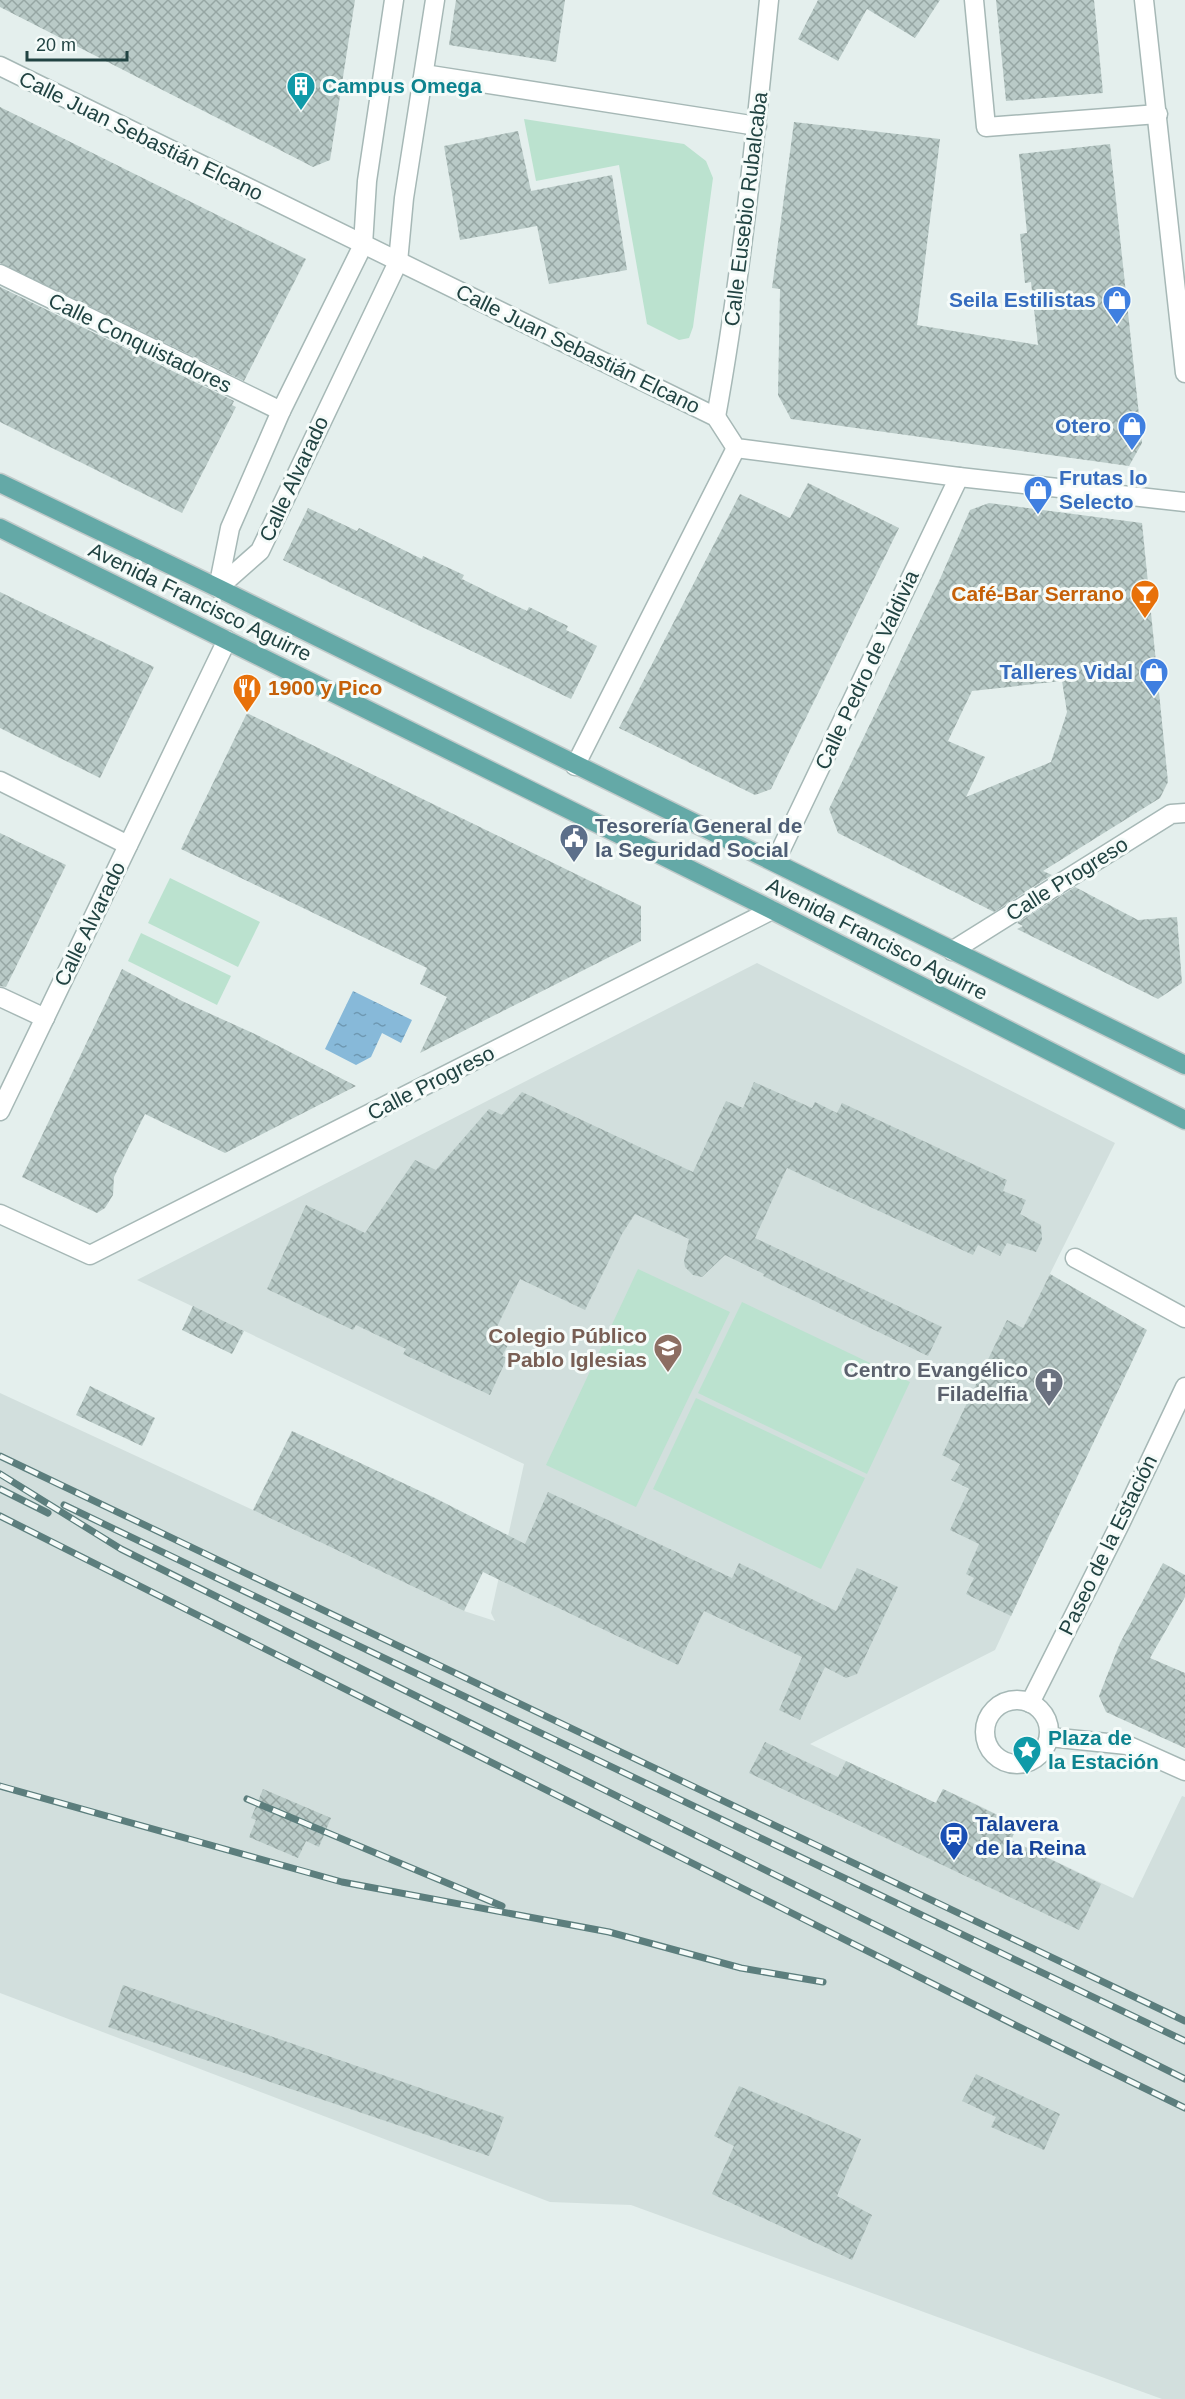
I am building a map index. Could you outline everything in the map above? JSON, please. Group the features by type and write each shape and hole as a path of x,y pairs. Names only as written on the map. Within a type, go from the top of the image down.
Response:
{"main road":[{"name":"Avenida Francisco Aguirre","path":"0,483 218,588 1185,1065"},
{"name":"Avenida Francisco Aguirre","path":"0,528 772,910 1185,1120"}],"street":[{"name":"Calle Alvarado","path":"218,588 230,528 281,411 363,245 367,180 394,0"},
{"name":"Calle Alvarado","path":"218,588 260,551 398,262 404,198 435,0"},
{"name":"Calle Eusebio Rubalcaba","path":"716,417 729,345 757,126 769,0"},
{"path":"974,0 986,127 1158,114"},
{"path":"1144,0 1185,373"},
{"name":"Calle Juan Sebastián Elcano","path":"0,66 716,417 736,448"},
{"path":"424,74 757,126"},
{"name":"Calle Conquistadores","path":"0,274 281,411"},
{"path":"575,766 736,448 959,477 1185,502"},
{"name":"Calle Pedro de Valdivia","path":"775,862 959,477"},
{"name":"Calle Alvarado","path":"0,1111 226,640"},
{"path":"0,781 128,845"},
{"name":"Calle Progreso","path":"952,951 1171,814 1185,813"},
{"name":"Calle Progreso","path":"0,1214 90,1255 772,910"},
{"path":"0,997 45,1018"},
{"path":"1075,1258 1185,1318"},
{"name":"Paseo de la Estación","path":"1030,1703 1121,1522 1185,1387"},
{"path":"1020,1700 1030,1703 1045,1717 1048,1726 1048,1737 1039,1755 1020,1764 1000,1759 987,1743 985,1732 987,1722 999,1706 1009,1701 1020,1700"},
{"path":"1048,1737 1127,1745 1185,1771"}],"shaded area":[{"path":"757,963 1115,1143 1023,1328 977,1432 951,1480 1050,1532 995,1650 810,1744 935,1803 943,1789 978,1805 1018,1825 1011,1840 1133,1898 1182,1796 1185,1797 1185,2399 1162,2399 631,2205 550,2202 0,1993 0,1393 464,1611 495,1621 491,1613 524,1464 137,1280"}],"green space":[{"path":"524,119 684,144 706,161 713,178 693,327 689,338 679,340 647,324 619,165 536,181"},
{"path":"170,878 260,922 238,967 148,923"},
{"path":"141,933 231,976 217,1005 128,961"},
{"path":"638,1269 730,1312 636,1507 546,1465"},
{"path":"742,1302 910,1382 867,1474 698,1393"},
{"path":"696,1398 865,1478 821,1569 653,1489"}],"water":[{"path":"353,991 412,1020 401,1043 382,1033 371,1057 356,1065 325,1049"}],"building":[{"path":"0,0 355,0 330,160 313,167 0,7"},
{"path":"456,0 565,0 556,62 449,45"},
{"path":"818,0 940,0 915,38 867,9 838,61 798,39"},
{"path":"996,0 1094,0 1103,93 1006,101"},
{"path":"0,107 306,259 244,381 0,263"},
{"path":"794,122 940,139 917,325 1038,345 1031,282 1025,283 1020,234 1027,233 1019,154 1110,144 1142,443 1129,466 791,419 778,395 780,289 772,288"},
{"path":"518,131 531,191 612,175 627,270 549,284 537,226 460,240 444,146"},
{"path":"0,287 234,401 232,405 236,407 182,513 0,422"},
{"path":"808,483 899,528 771,789 755,795 619,728 740,494 790,518"},
{"path":"989,503 1142,523 1168,782 1160,798 1043,871 1052,875 994,912 838,833 829,809 940,579 970,510","holes":["1062,681 1067,712 1051,762 966,797 985,757 948,741 972,691"]},
{"path":"308,508 357,531 359,528 422,559 423,556 464,575 462,579 527,611 529,607 568,626 566,630 597,646 571,699 283,560"},
{"path":"0,592 154,667 100,778 0,728"},
{"path":"247,713 641,906 641,941 420,1053 447,997 420,984 427,968 181,849"},
{"path":"0,833 66,865 6,987 0,986"},
{"path":"1075,887 1138,920 1177,917 1182,983 1158,999 1017,929 1023,926 1017,923"},
{"path":"122,969 356,1086 225,1153 145,1114 114,1177 113,1195 105,1208 97,1213 22,1177"},
{"path":"754,1082 812,1108 815,1102 837,1113 842,1103 1007,1180 1003,1191 1026,1200 1020,1214 1041,1225 1042,1240 1036,1252 1007,1243 1000,1256 978,1245 973,1255 787,1168 755,1238 942,1327 928,1356 763,1276 764,1274 725,1255 702,1277 693,1275 685,1267 684,1261 689,1239 635,1214 622,1234 585,1310 520,1279 493,1335 509,1343 502,1356 507,1358 490,1395 403,1354 406,1349 356,1325 353,1330 267,1289 306,1205 365,1233 415,1160 436,1170 489,1109 502,1115 522,1092 693,1172 726,1101 743,1108"},
{"path":"1050,1274 1147,1330 1011,1616 966,1594 974,1578 966,1574 979,1544 950,1530 969,1489 951,1480 960,1464 942,1455 1007,1320 1023,1328"},
{"path":"193,1306 244,1331 232,1354 182,1330"},
{"path":"90,1386 155,1418 142,1446 76,1415"},
{"path":"292,1431 435,1498 525,1544 548,1492 732,1578 739,1563 836,1611 857,1568 898,1587 857,1674 846,1678 825,1667 800,1720 779,1710 802,1657 704,1611 678,1665 483,1572 464,1611 253,1510"},
{"path":"1163,1563 1185,1575 1185,1597 1150,1658 1185,1673 1185,1748 1106,1712 1099,1696 1120,1643"},
{"path":"765,1742 838,1777 846,1761 936,1803 943,1789 1018,1825 1011,1840 1101,1884 1079,1930 749,1773"},
{"path":"263,1789 331,1818 319,1847 306,1841 298,1858 249,1837 256,1820 251,1818"},
{"path":"123,1985 504,2117 489,2156 108,2027"},
{"path":"976,2074 1060,2114 1044,2150 991,2127 996,2117 962,2101"},
{"path":"739,2086 861,2139 837,2196 872,2215 852,2260 712,2194 734,2146 714,2136"}],"railway":[{"path":"0,1456 1185,2021"},
{"path":"0,1474 121,1549 1185,2079"},
{"path":"0,1489 48,1513"},
{"path":"64,1505 1185,2041"},
{"path":"0,1516 1185,2108"},
{"path":"0,1786 342,1882 609,1932 741,1968 823,1982"},
{"path":"247,1799 502,1906"}],"place":[{"name":"Campus Omega","path":"301,112"},
{"name":"Seila Estilistas","path":"1117,326"},
{"name":"Otero","path":"1132,452"},
{"name":"Frutas lo Selecto","path":"1038,516"},
{"name":"Café-Bar Serrano","path":"1145,620"},
{"name":"Talleres Vidal","path":"1154,698"},
{"name":"1900 y Pico","path":"247,714"},
{"name":"Tesorería General de la Seguridad Social","path":"574,864"},
{"name":"Colegio Público Pablo Iglesias","path":"668,1374"},
{"name":"Centro Evangélico Filadelfia","path":"1049,1408"},
{"name":"Plaza de la Estación","path":"1027,1776"},
{"name":"Talavera de la Reina","path":"954,1862"}]}
